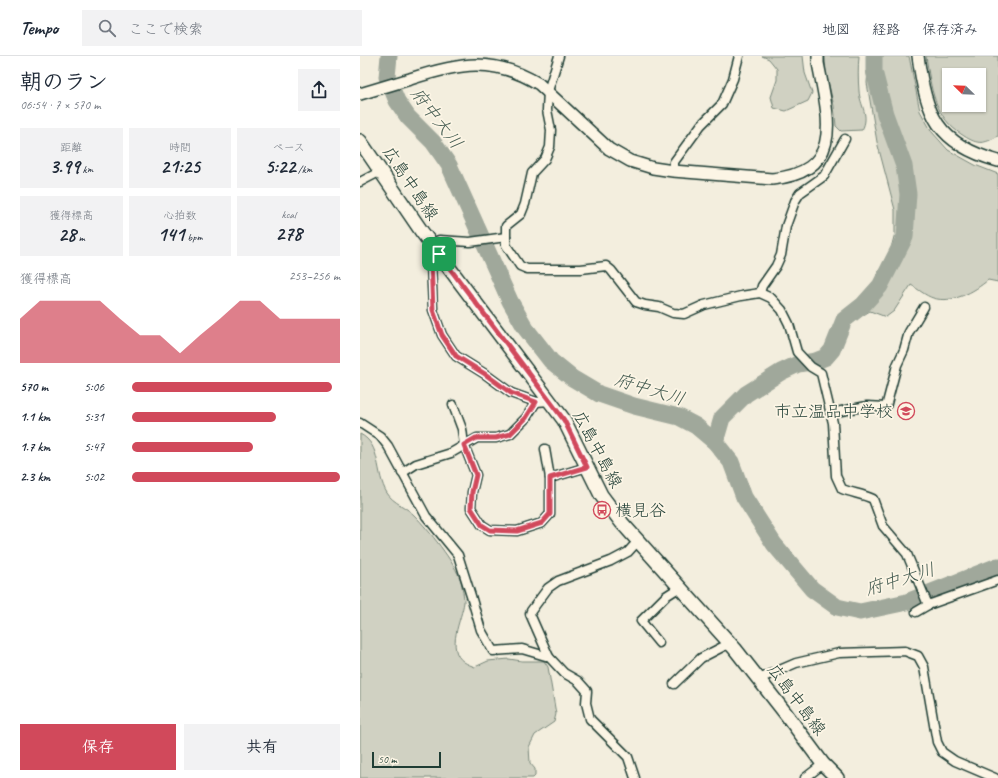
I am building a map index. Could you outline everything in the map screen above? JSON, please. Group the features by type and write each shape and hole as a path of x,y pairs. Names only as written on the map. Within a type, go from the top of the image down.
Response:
{"main road":[{"name":"広島中島線","path":"360,141 435,249 564,420 601,495 622,523 730,643 823,764 837,778"}],"street":[{"path":"559,56 548,91 547,110 550,130 550,147 545,159 532,173 525,204 521,214 506,226 504,238 506,246 520,266 527,270 581,269 606,266 611,270 636,302 659,307 673,313 684,314 704,305 760,293 771,298 782,310 789,324 797,352 811,367 821,373 833,423 836,476 842,489 852,493 863,494 873,499 883,526 907,554 927,604"},
{"path":"673,171 674,162 701,125 722,104 733,79 739,56"},
{"path":"360,94 432,71 460,65 490,65 515,70 527,76 548,91 609,150 630,161 653,168 673,171 772,179 799,173 817,161 823,152 827,139 828,125 818,56"},
{"path":"918,56 924,95 934,118 941,129 960,146 974,153 998,161"},
{"path":"760,293 762,286 776,266 781,255 786,226 795,201 800,193 824,176 845,139"},
{"path":"817,161 828,168"},
{"path":"360,182 382,171"},
{"path":"504,238 470,242 439,240 431,262 433,310 442,335 456,356 485,374 511,393 536,402 550,401"},
{"path":"831,413 867,406 886,407 897,365 904,350 909,332 924,307"},
{"path":"402,473 416,464 451,453 476,438 496,438 510,434 526,418 536,402"},
{"path":"453,405 462,428 464,445 476,475 472,492 471,508 482,525 490,530 517,531 542,523 550,514 550,478 545,449"},
{"path":"360,423 380,436 388,446 426,516 458,555 481,630 493,652 522,649 549,657"},
{"path":"550,478 587,467"},
{"path":"636,778 628,757 590,719 586,703 587,691 578,681 564,673 549,657 530,614 548,588 558,581 611,561 628,552 638,541"},
{"path":"916,612 927,604 998,580"},
{"path":"659,643 641,620 666,596 680,586"},
{"path":"674,684 701,658 730,643"},
{"path":"759,679 796,663 839,653 905,651 918,656 924,667 937,742 942,752 956,761 995,778"},
{"path":"804,778 823,764"}],"shaded area":[{"path":"762,56 803,56 805,73 812,93 808,101 786,111 774,108 771,97 777,80 777,69 769,59"},
{"path":"825,56 859,56 859,91 865,115 862,130 841,131 836,126 834,106 826,73"},
{"path":"869,56 909,56 920,111 932,132 948,150 975,165 998,174 998,282 988,280 969,293 948,299 930,297 911,285 894,311 886,317 870,311 860,317 855,312 862,298 877,284 890,252 895,233 895,210 877,142 867,83"},
{"path":"926,56 998,56 998,136 989,141 977,142 964,136 954,129 946,120 940,111 932,91"},
{"path":"360,434 372,445 383,485 387,493 393,500 412,513 420,522 441,547 458,574 461,581 464,602 455,642 458,656 464,662 475,667 488,661 509,659 522,661 544,661 548,667 556,714 554,722 535,735 529,747 530,763 535,769 535,776 533,778 360,778"}],"waterway":[{"name":"府中大川","path":"389,56 387,77 397,101 408,117 433,142 449,165 510,301 526,329 551,361 572,378 599,394 634,406 679,417 696,426 715,442 731,462 744,497 774,544 812,589 837,607 860,612 907,602 998,566"},
{"path":"715,442 722,418 746,394 781,372 798,364 816,361 826,357 832,350 844,320 863,305 880,286 905,237 908,194 904,166 885,114 874,71 874,56"}],"place":[{"name":"市立温品中学校","path":"906,411"},
{"name":"横見谷","path":"602,510"}],"route":[{"path":"439,254 564,420 587,467 550,478 550,514 542,523 517,531 490,530 482,525 471,508 472,492 476,475 464,445 476,438 496,438 510,434 526,418 536,402 511,393 485,374 456,356 442,335 433,310 431,262 439,254"}]}
